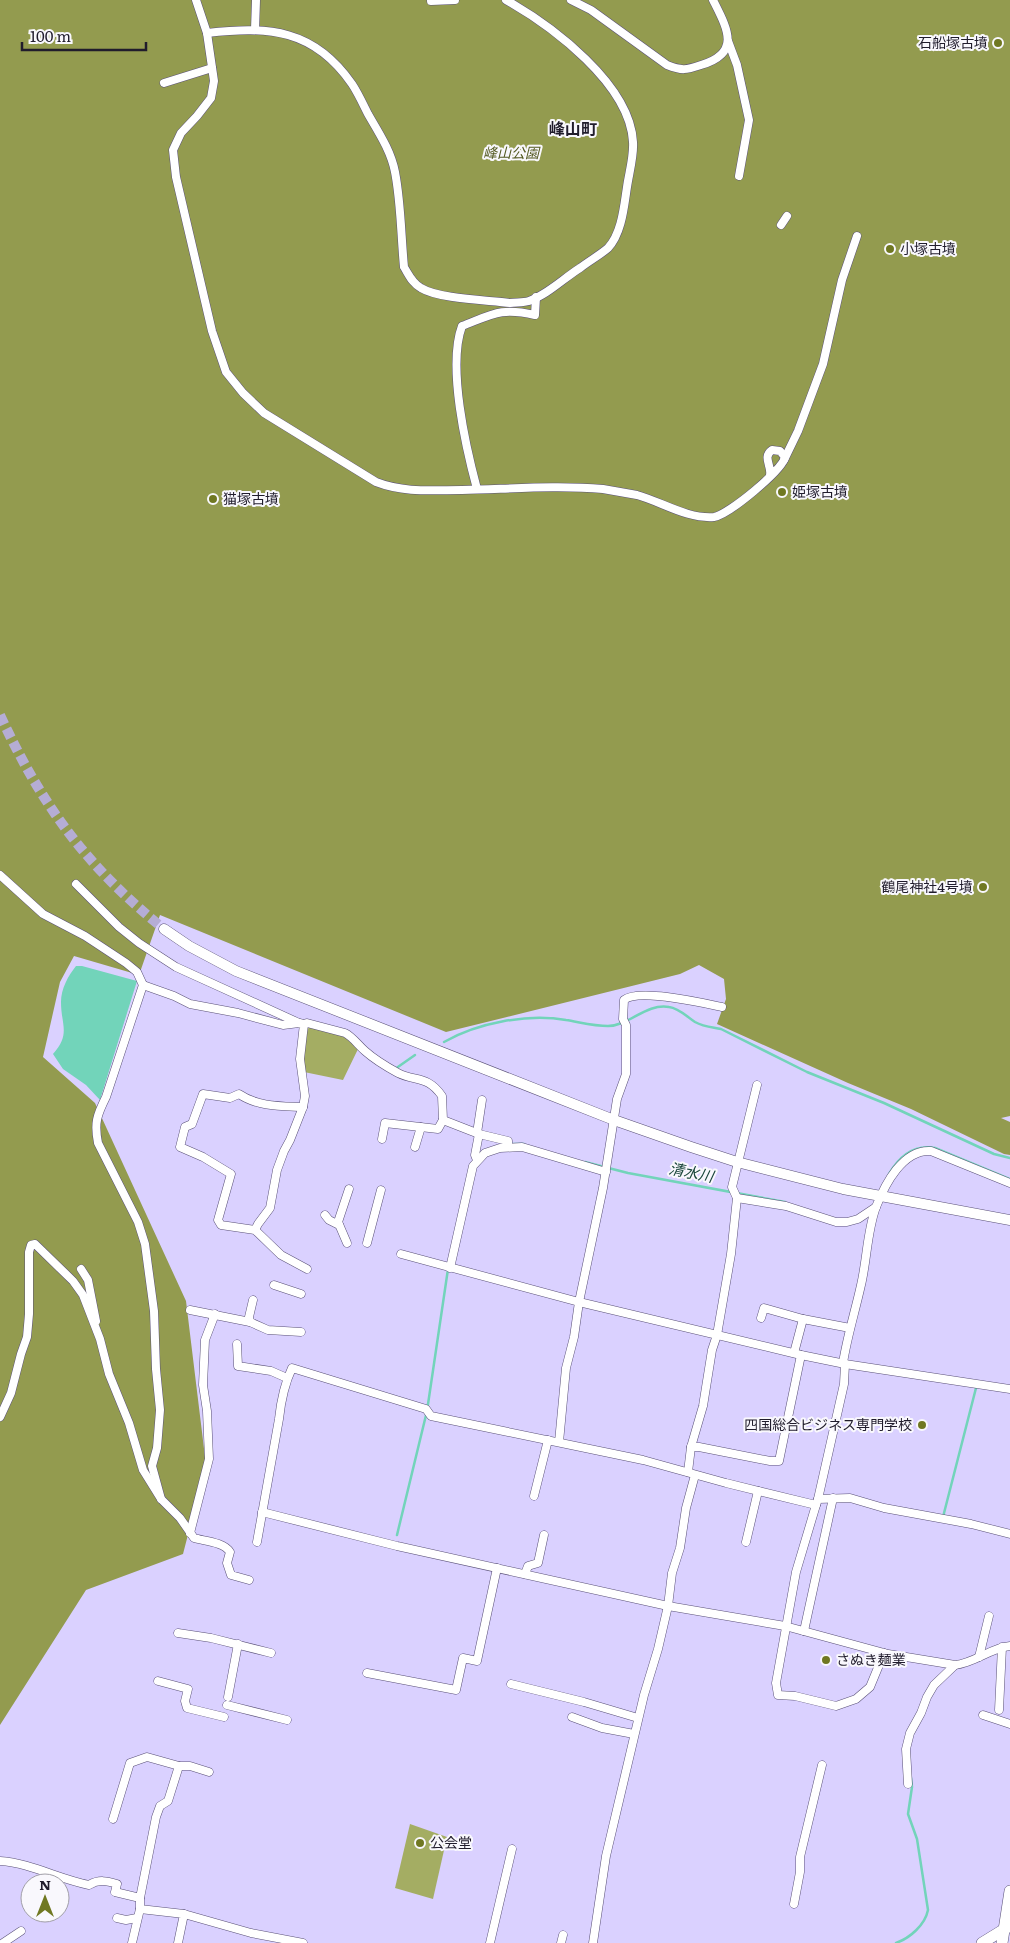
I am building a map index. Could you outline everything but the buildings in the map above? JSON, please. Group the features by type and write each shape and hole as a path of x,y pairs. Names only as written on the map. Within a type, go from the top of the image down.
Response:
{"main road":[{"path":"1002,1943 1007,1927 1010,1891"},
{"path":"982,1943 1007,1927"}],"street":[{"path":"196,0 207,32 214,81 211,98 181,133 173,150 176,177 212,331 226,372 242,394 264,413 376,482 392,488 477,490 557,488 604,490 637,495 699,516 716,516 730,510 750,494 784,460 798,431 823,364 842,280 858,236"},
{"path":"255,30 256,0"},
{"path":"432,1 455,0"},
{"path":"207,32 255,30 286,33 299,38 334,62 352,84 391,154 396,173 404,266 411,280 422,288 438,294 510,303 529,301 608,248 624,210 633,142 624,110 610,86 594,68 539,20 506,0"},
{"path":"571,0 591,10 667,66 680,70 719,58 725,51 728,41"},
{"path":"713,0 726,27 728,41 738,69 748,120 739,176"},
{"path":"164,83 212,68"},
{"path":"781,225 787,216"},
{"path":"477,490 467,451 456,371 458,339 462,326 495,313 514,310 535,315 536,298"},
{"path":"770,475 768,453 772,450 780,451 784,456 784,460"},
{"path":"0,875 44,914 85,936 138,972 143,985 106,1097 98,1115 95,1129 98,1143 138,1222 145,1244 154,1311 156,1369 160,1410 157,1448 152,1466 161,1500"},
{"path":"76,884 139,943 176,967 301,1023"},
{"path":"164,929 189,946 236,970 614,1120 737,1162 881,1197 1010,1220"},
{"path":"143,985 190,1004 283,1025 307,1023 345,1033 350,1035 367,1052 399,1074 426,1081 442,1096 443,1120 438,1129 385,1123 382,1139"},
{"path":"558,1442 566,1368 574,1337 579,1302 606,1172 619,1092 626,1074 624,1000 632,996 684,998 722,1007"},
{"path":"255,1230 270,1208 277,1170 303,1107 305,1096 300,1059 301,1023"},
{"path":"593,1943 606,1856 638,1718 658,1649 668,1606 672,1573 680,1548 692,1474 691,1447 703,1406 730,1254 736,1197 732,1187 757,1085"},
{"path":"303,1107 270,1105 250,1101 239,1094 230,1098 203,1094 192,1124 185,1127 180,1147 203,1157 231,1174 218,1220 221,1226 255,1230 281,1255 307,1269"},
{"path":"450,1268 476,1157 482,1100"},
{"path":"443,1120 508,1144 606,1172"},
{"path":"415,1147 421,1127"},
{"path":"476,1157 508,1144"},
{"path":"884,1653 870,1687 856,1699 836,1706 795,1696 778,1696 776,1683 785,1626 796,1572 817,1502 844,1384 844,1364 850,1328 862,1284 876,1207 901,1163 912,1155 923,1151 931,1151 1010,1183"},
{"path":"347,1243 338,1222 348,1189"},
{"path":"367,1243 380,1190"},
{"path":"736,1197 786,1206 836,1222 858,1219 876,1207"},
{"path":"325,1215 329,1220 339,1225"},
{"path":"0,1416 11,1393 20,1354 27,1337 29,1252 31,1245 35,1244 73,1281 83,1295 99,1337"},
{"path":"401,1254 579,1302 798,1354 844,1364 1010,1389"},
{"path":"81,1269 88,1280 99,1337 109,1374 129,1423 143,1470 161,1500 180,1518 194,1538 228,1548 230,1552 227,1563 231,1575 249,1580"},
{"path":"274,1285 301,1294"},
{"path":"250,1322 252,1300"},
{"path":"762,1318 764,1308 803,1319 850,1328"},
{"path":"190,1310 250,1322 268,1330 301,1332"},
{"path":"190,1533 209,1459 207,1411 204,1396 205,1340 215,1314"},
{"path":"691,1447 779,1461 803,1319"},
{"path":"237,1344 238,1366 271,1371 287,1378"},
{"path":"257,1542 281,1401 287,1378 292,1368 426,1409 431,1416 643,1460 758,1491 817,1502 833,1498 850,1498 884,1508 971,1524 1010,1534"},
{"path":"534,1496 548,1440"},
{"path":"746,1542 758,1491"},
{"path":"804,1631 833,1498"},
{"path":"262,1512 397,1546 668,1606 785,1626 884,1653 955,1665 970,1662 1006,1647 999,1710"},
{"path":"525,1574 528,1566 538,1564 544,1535"},
{"path":"367,1672 456,1690 463,1658 477,1661 497,1568"},
{"path":"979,1657 989,1616"},
{"path":"178,1633 238,1644 271,1653"},
{"path":"238,1644 228,1701 268,1719 287,1720"},
{"path":"908,1784 906,1749 910,1733 934,1685 955,1665"},
{"path":"158,1681 188,1689 185,1701 187,1708 224,1717"},
{"path":"510,1684 584,1702 638,1718"},
{"path":"983,1715 1010,1724"},
{"path":"572,1717 602,1728 634,1734"},
{"path":"113,1819 130,1762 147,1757 209,1772"},
{"path":"794,1904 800,1872 800,1857 822,1765"},
{"path":"132,1943 156,1817 160,1806 168,1801 179,1766"},
{"path":"490,1943 512,1849"},
{"path":"0,1861 14,1862 72,1882 90,1886 96,1881 117,1884 115,1892 140,1898"},
{"path":"140,1909 184,1914 251,1933 303,1943"},
{"path":"178,1943 184,1914"},
{"path":"117,1918 126,1920 137,1918"},
{"path":"3,1943 21,1931"}],"shaded area":[{"path":"76,966 137,981 100,1100 86,1085 63,1069 53,1054 62,1041 64,1029 61,1010 62,992"},
{"path":"309,1027 347,1036 359,1047 343,1080 304,1072 304,1043"},
{"path":"410,1824 447,1837 433,1899 395,1888"}],"green space":[{"name":"峰山公園","path":"0,0 1010,0 1010,1116 1001,1118 1010,1122 1010,1155 1004,1154 911,1109 717,1024 726,999 724,979 699,965 680,974 446,1032 160,915 139,975 74,956 60,982 43,1057 95,1103 186,1301 206,1465 183,1554 86,1590 0,1725"}],"waterway":[{"path":"444,1042 457,1035 503,1021 551,1018 608,1026 616,1025 653,1008 669,1007 680,1011 698,1024 721,1029 807,1072 884,1103 994,1154 1010,1158"},
{"path":"395,1069 415,1055"},
{"name":"清水川","path":"510,1144 524,1144"},
{"name":"清水川","path":"889,1174 902,1157 913,1150 927,1147 935,1148 1010,1179"},
{"name":"清水川","path":"585,1162 628,1173 785,1202"},
{"path":"397,1535 427,1411 448,1269"},
{"path":"943,1517 976,1388"},
{"path":"896,1943 906,1938 920,1926 928,1910 917,1839 908,1814 912,1787 911,1778"}],"tunnel":[{"path":"0,715 33,778 69,833 112,882 164,929"}],"place":[{"name":"石船塚古墳","path":"998,43"},
{"name":"小塚古墳","path":"890,249"},
{"name":"姫塚古墳","path":"782,492"},
{"name":"猫塚古墳","path":"213,499"},
{"name":"鶴尾神社4号墳","path":"983,887"},
{"name":"四国総合ビジネス専門学校","path":"922,1425"},
{"name":"さぬき麺業","path":"826,1660"},
{"name":"公会堂","path":"420,1843"}],"district":[{"name":"峰山町","path":"573,129"}]}
